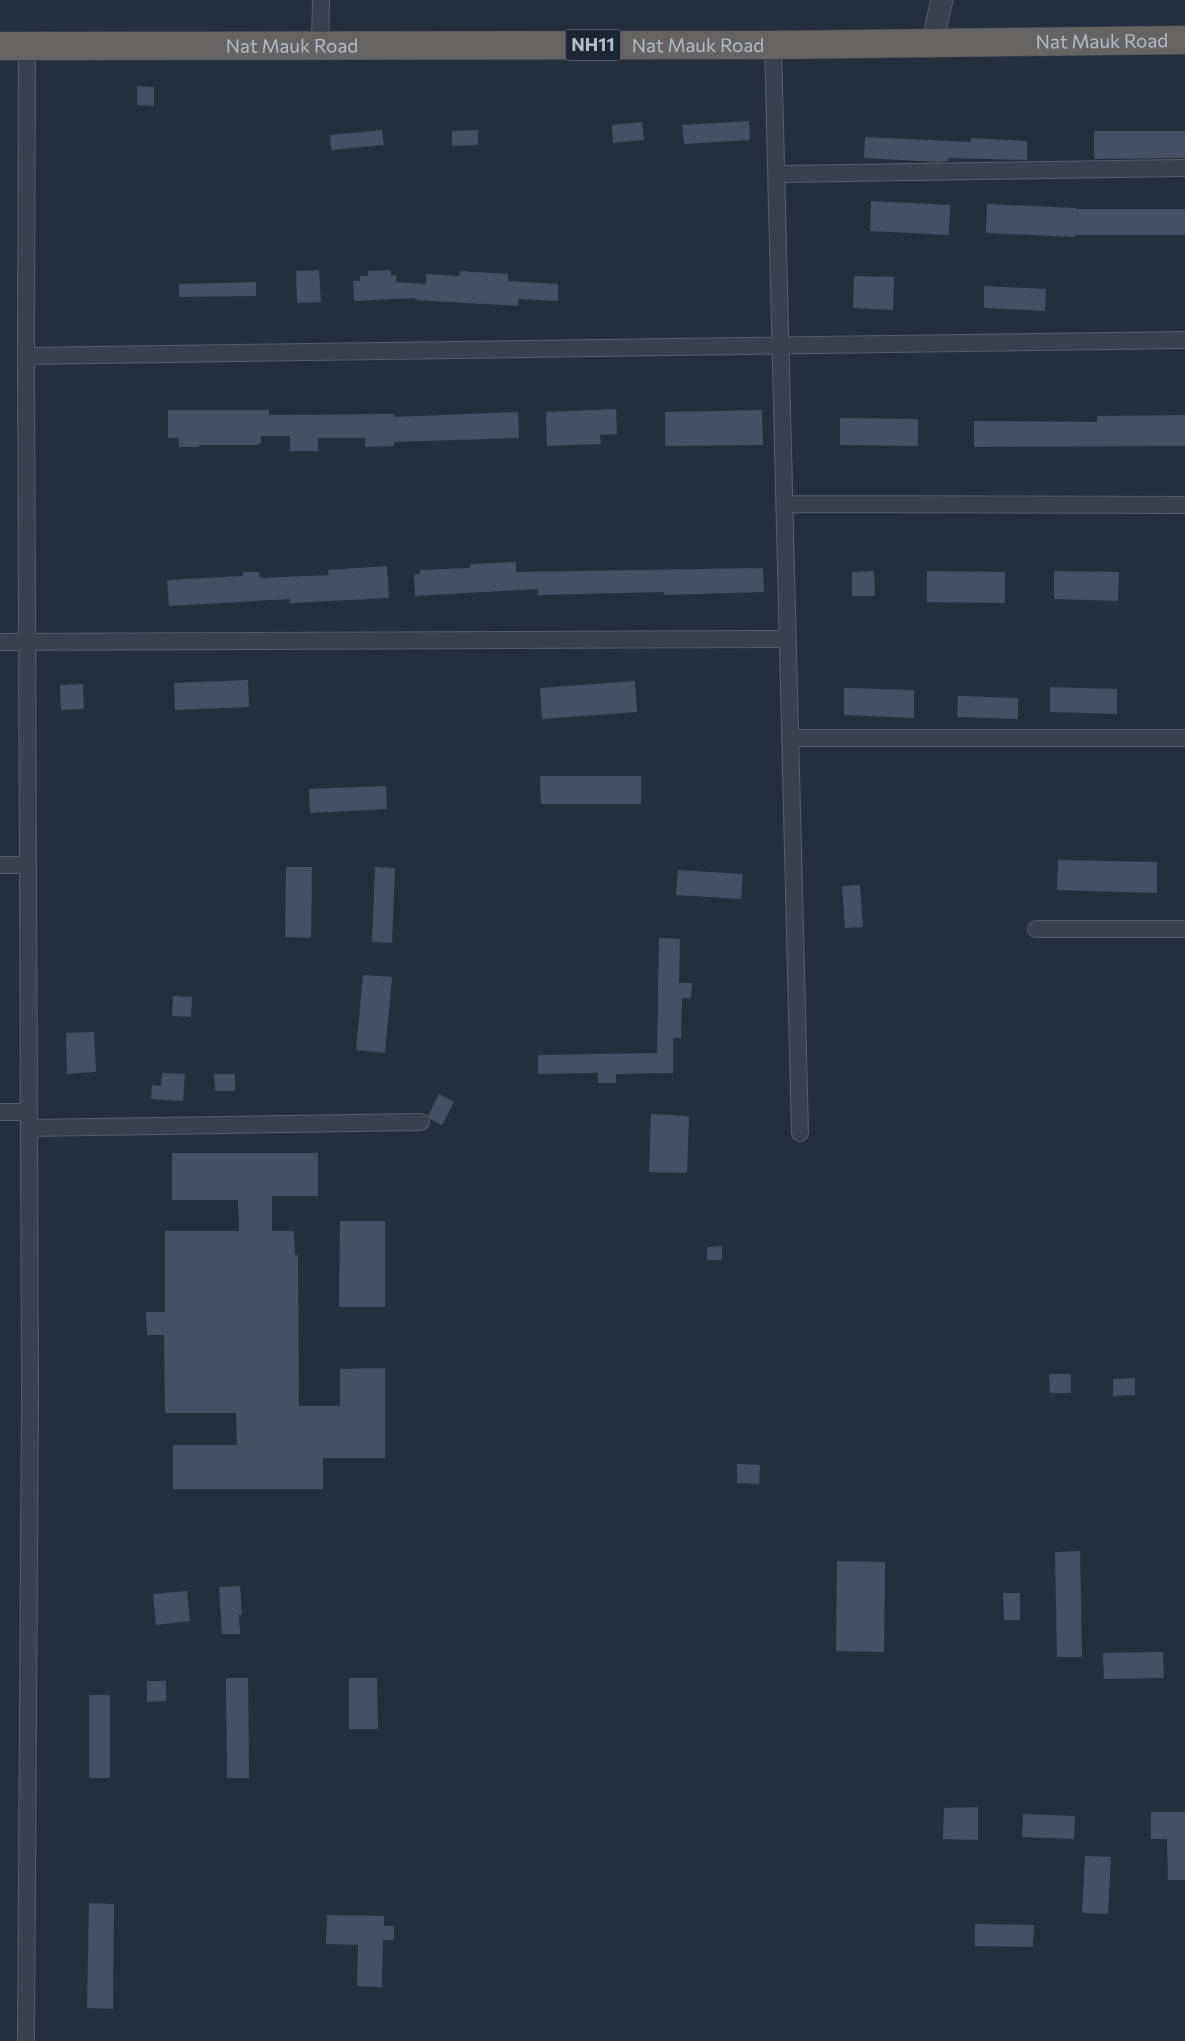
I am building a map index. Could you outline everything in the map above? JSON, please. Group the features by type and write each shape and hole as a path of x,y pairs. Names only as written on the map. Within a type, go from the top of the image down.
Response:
{"highway":[{"name":"Nat Mauk Road","path":"0,46 773,45 1185,40"}],"street":[{"path":"320,46 321,0"},
{"path":"932,43 942,0"},
{"path":"773,45 800,1133"},
{"path":"26,2041 30,1393 26,356 27,47"},
{"path":"777,174 1185,168"},
{"path":"26,356 1185,340"},
{"path":"785,504 1185,505"},
{"path":"0,642 788,639"},
{"path":"790,738 1185,738"},
{"path":"0,865 28,865"},
{"path":"1036,929 1185,929"},
{"path":"0,1112 29,1120 420,1122"}],"building":[{"path":"137,86 154,87 154,106 137,105"},
{"path":"749,121 750,140 684,144 682,125"},
{"path":"642,122 644,140 613,143 612,125"},
{"path":"382,130 384,145 331,150 330,135"},
{"path":"478,130 478,145 452,146 452,131"},
{"path":"1094,131 1185,131 1185,158 1094,159"},
{"path":"865,137 971,142 971,138 1027,141 1027,160 948,158 948,161 939,162 864,158"},
{"path":"871,201 950,205 949,235 870,231"},
{"path":"987,204 1076,209 1185,209 1185,235 1075,235 1075,237 986,233"},
{"path":"319,270 321,302 297,303 296,271"},
{"path":"391,270 391,276 396,275 396,282 426,284 426,274 459,276 460,271 508,274 508,281 558,284 558,301 518,299 518,306 415,300 415,298 354,301 353,281 360,281 360,276 368,276 368,271"},
{"path":"854,276 894,277 893,310 853,308"},
{"path":"256,282 256,296 179,297 179,284"},
{"path":"984,286 1046,289 1045,311 984,308"},
{"path":"616,409 617,434 600,435 601,444 547,446 546,412"},
{"path":"168,410 269,410 269,415 394,414 394,417 518,412 519,438 394,442 394,446 365,447 365,438 318,438 318,451 290,451 290,436 261,436 261,443 256,445 179,447 179,438 168,438"},
{"path":"762,410 763,445 665,446 665,412"},
{"path":"1185,415 1185,446 974,447 974,421 1097,422 1097,416"},
{"path":"840,418 918,419 918,446 840,445"},
{"path":"516,562 516,572 763,568 764,592 664,595 664,592 538,595 538,589 415,596 414,575 420,574 420,570 470,568 470,564"},
{"path":"387,566 389,598 290,603 290,599 169,606 167,580 243,576 243,572 259,572 260,578 329,575 328,570"},
{"path":"874,571 875,596 852,596 852,572"},
{"path":"927,571 1005,572 1005,603 927,602"},
{"path":"1054,571 1119,572 1118,601 1054,599"},
{"path":"248,680 249,707 175,710 174,683"},
{"path":"635,681 637,712 542,719 540,688"},
{"path":"83,684 84,709 61,710 60,685"},
{"path":"1050,687 1117,689 1117,714 1050,712"},
{"path":"844,688 914,690 914,718 844,715"},
{"path":"958,696 1018,698 1018,719 957,717"},
{"path":"540,776 641,776 641,804 541,804"},
{"path":"386,786 387,809 310,813 309,789"},
{"path":"1058,860 1157,862 1157,893 1057,890"},
{"path":"286,867 312,867 311,938 285,937"},
{"path":"375,867 395,868 392,943 372,942"},
{"path":"678,870 743,874 741,899 676,895"},
{"path":"860,885 863,927 845,928 842,886"},
{"path":"659,938 680,939 679,983 692,983 691,998 682,998 681,1038 673,1038 673,1073 616,1074 616,1083 598,1083 598,1073 538,1074 538,1055 657,1053"},
{"path":"363,975 392,977 385,1053 356,1050"},
{"path":"173,996 192,997 191,1017 172,1016"},
{"path":"94,1032 96,1072 67,1074 66,1033"},
{"path":"162,1073 185,1074 183,1101 151,1099 152,1085 161,1086"},
{"path":"214,1074 235,1074 235,1091 215,1091"},
{"path":"439,1094 454,1102 442,1125 428,1116"},
{"path":"651,1114 689,1116 687,1173 649,1172"},
{"path":"172,1153 318,1153 318,1196 272,1196 272,1231 294,1231 295,1255 298,1255 299,1406 340,1406 340,1369 385,1368 385,1458 323,1458 323,1489 173,1489 173,1445 237,1445 236,1413 165,1413 164,1335 147,1335 146,1312 165,1312 165,1231 239,1231 238,1200 172,1200"},
{"path":"340,1221 385,1221 385,1307 339,1307"},
{"path":"722,1246 722,1260 707,1260 707,1247"},
{"path":"1049,1374 1071,1374 1071,1393 1050,1393"},
{"path":"1135,1378 1135,1395 1113,1396 1113,1379"},
{"path":"737,1464 760,1465 759,1484 737,1483"},
{"path":"1080,1551 1082,1657 1057,1657 1055,1552"},
{"path":"837,1561 885,1562 884,1652 836,1651"},
{"path":"240,1586 242,1615 239,1615 240,1634 222,1634 219,1587"},
{"path":"187,1591 190,1621 156,1625 153,1594"},
{"path":"1003,1593 1020,1593 1020,1620 1004,1620"},
{"path":"1163,1652 1164,1678 1104,1679 1103,1653"},
{"path":"226,1678 248,1678 249,1778 227,1778"},
{"path":"349,1678 377,1678 378,1729 349,1729"},
{"path":"147,1681 166,1681 166,1701 147,1702"},
{"path":"89,1695 110,1695 110,1778 89,1778"},
{"path":"978,1807 978,1840 943,1839 944,1808"},
{"path":"1151,1812 1185,1812 1185,1880 1168,1880 1167,1839 1151,1839"},
{"path":"1023,1814 1075,1816 1074,1839 1022,1837"},
{"path":"1085,1856 1111,1857 1108,1914 1082,1913"},
{"path":"89,1903 114,1904 113,2009 87,2008"},
{"path":"327,1915 384,1916 384,1926 394,1926 394,1940 383,1940 382,1987 357,1986 358,1945 326,1944"},
{"path":"975,1924 1034,1925 1033,1947 975,1946"}]}
